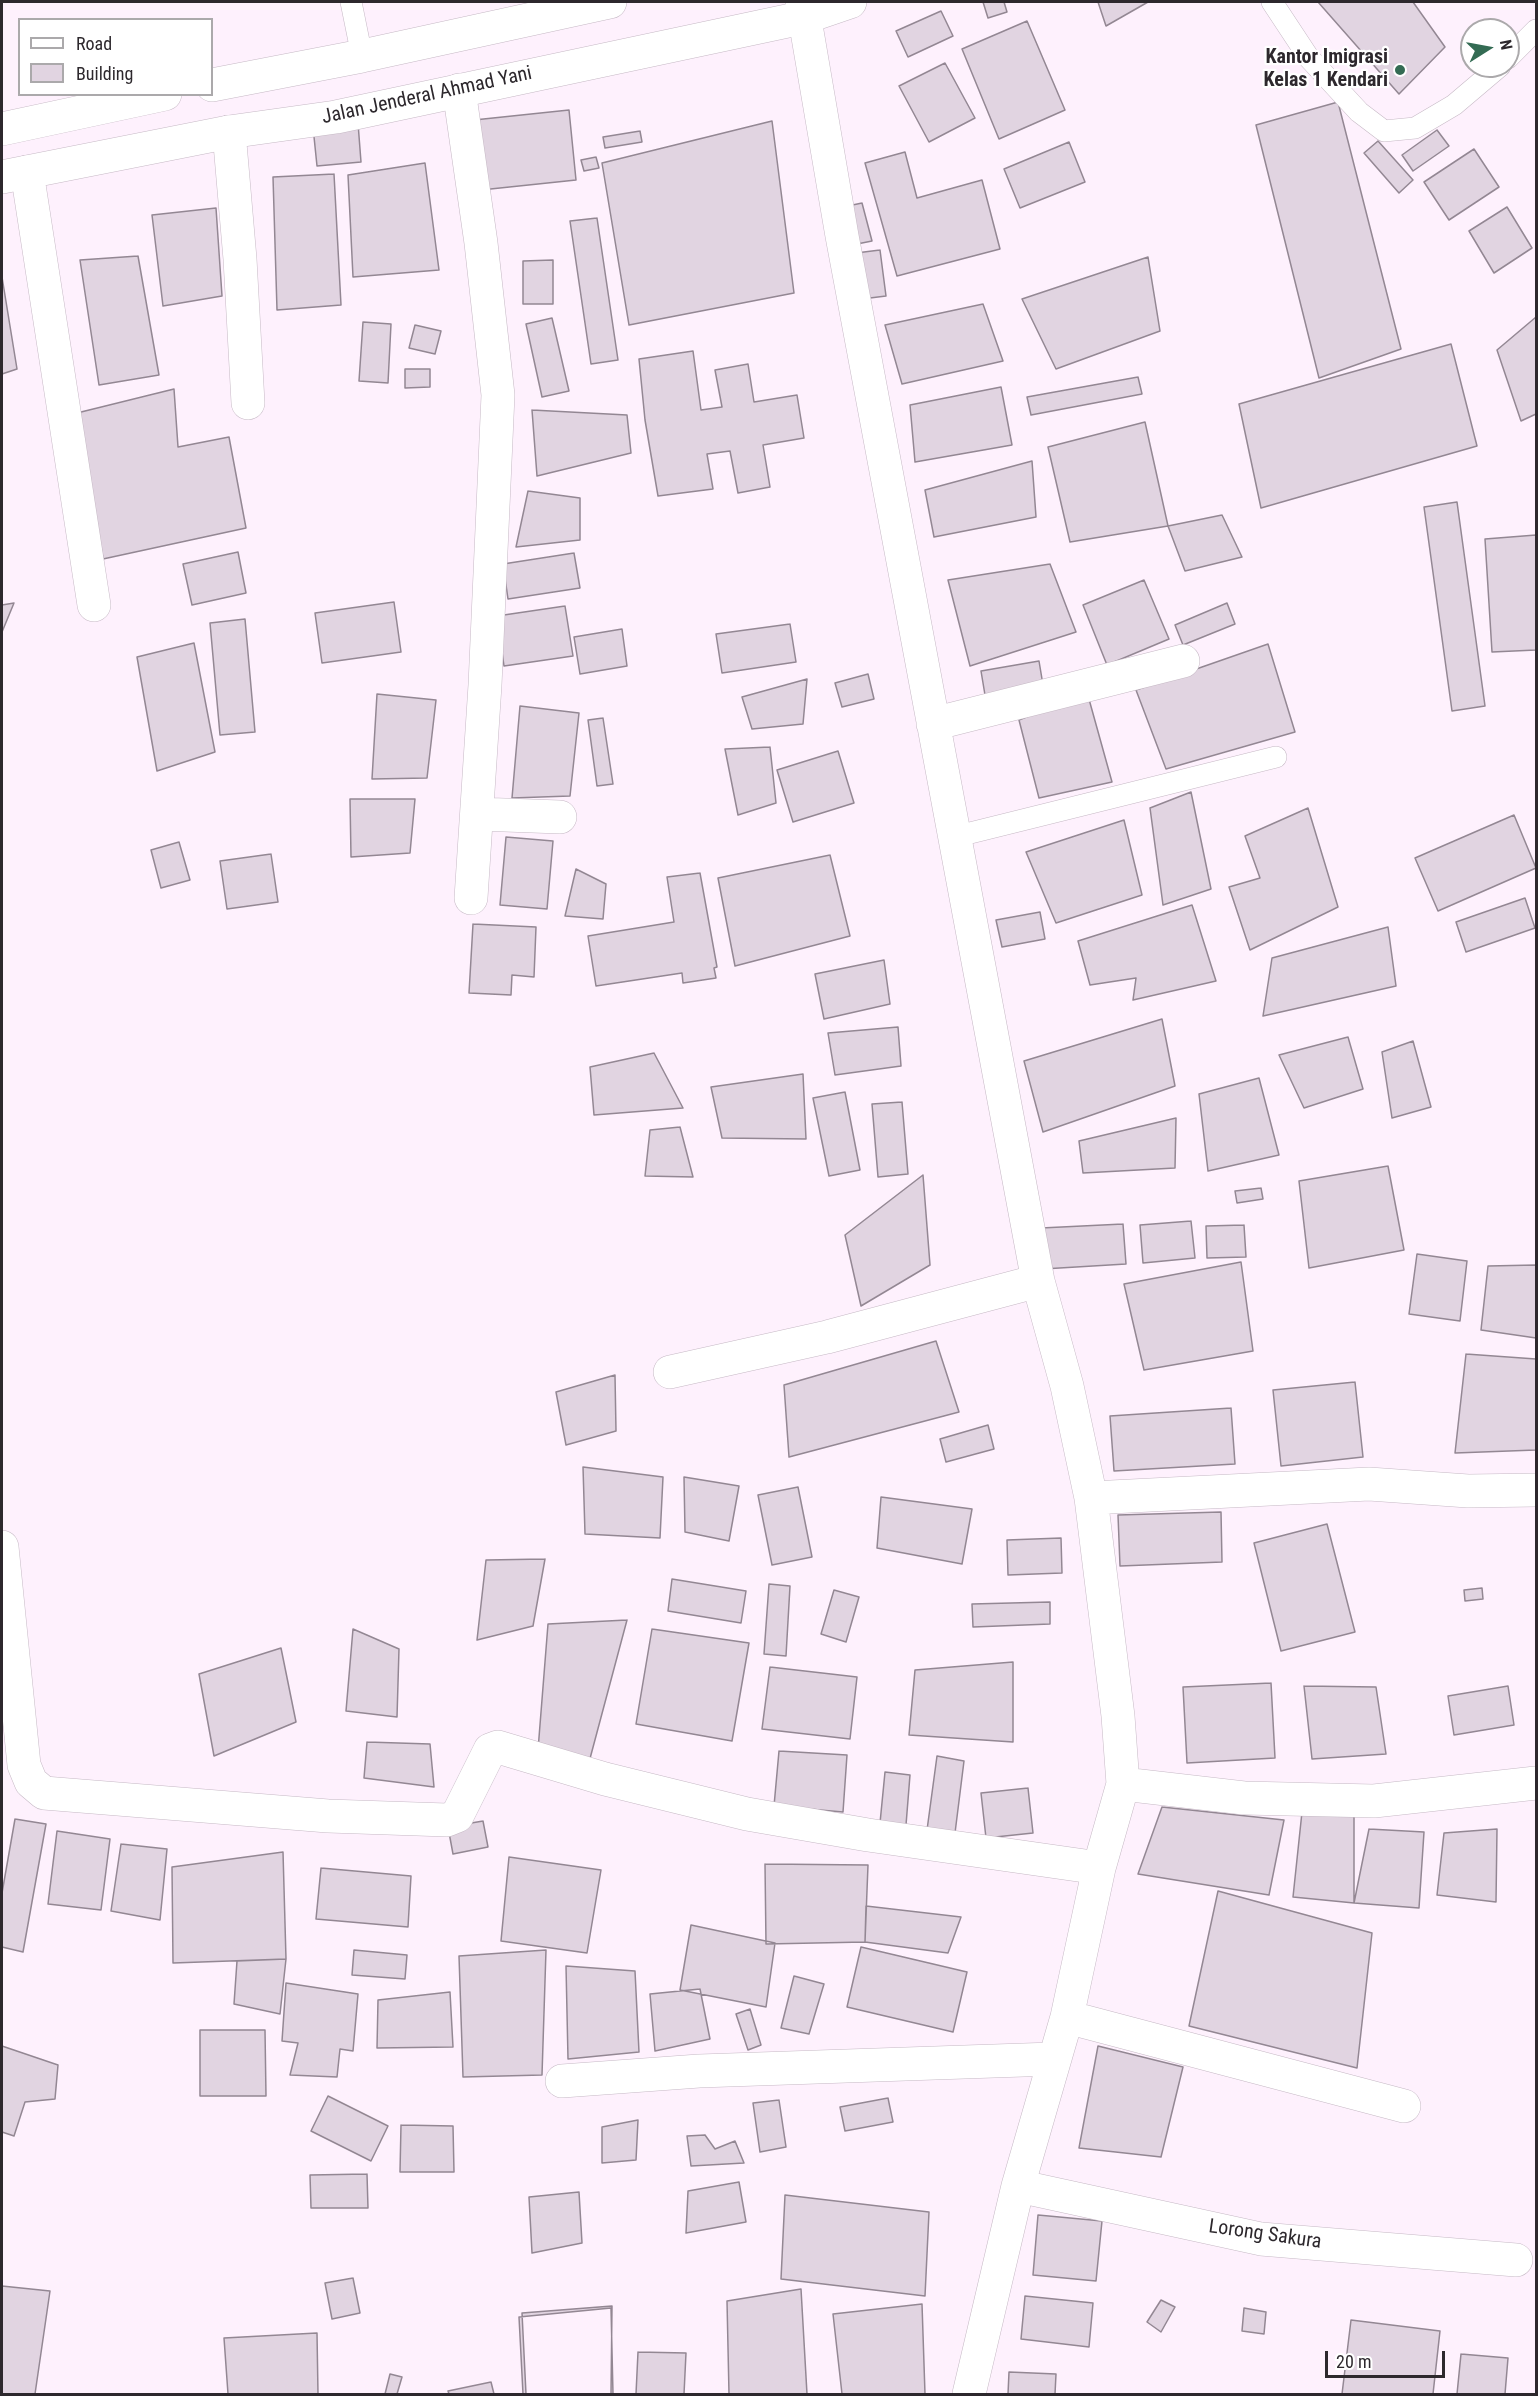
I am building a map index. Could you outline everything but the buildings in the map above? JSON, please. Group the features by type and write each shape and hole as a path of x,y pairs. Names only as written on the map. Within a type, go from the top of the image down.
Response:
{"main road":[{"path":"213,85 362,56 610,2"},
{"name":"Jalan Jenderal Ahmad Yani","path":"14,175 229,132 336,117 804,9 850,2"},
{"path":"804,9 842,236 1038,1281 1066,1386 1091,1498 1118,1716 1123,1784 1099,1868 1067,2017 1018,2186 969,2394"},
{"path":"459,90 481,243 498,395 471,898"},
{"path":"2,129 156,96"},
{"path":"229,132 240,259 248,404"},
{"path":"14,175 94,605"},
{"path":"933,724 1183,661"},
{"path":"477,814 560,817"},
{"path":"669,1372 827,1337 1038,1281"},
{"path":"1091,1498 1369,1484 1468,1491 1536,1490"},
{"path":"2,1547 24,1765 31,1782 44,1793 328,1816 447,1820 457,1816 490,1750 498,1747 605,1779 747,1815 1099,1868"},
{"path":"1123,1784 1245,1798 1374,1801 1536,1783"},
{"path":"1067,2017 1404,2106"},
{"path":"562,2081 699,2071 1053,2059"},
{"name":"Lorong Sakura","path":"1018,2186 1262,2239 1516,2260"}],"lane":[{"path":"351,2 362,56"},
{"path":"1272,2 1309,58 1359,112 1384,132 1415,128 1454,105 1486,78"},
{"path":"1520,46 1536,30"},
{"path":"954,837 1276,757"}],"place":[{"name":"Kantor Imigrasi Kelas 1 Kendari","path":"1400,70"}]}
